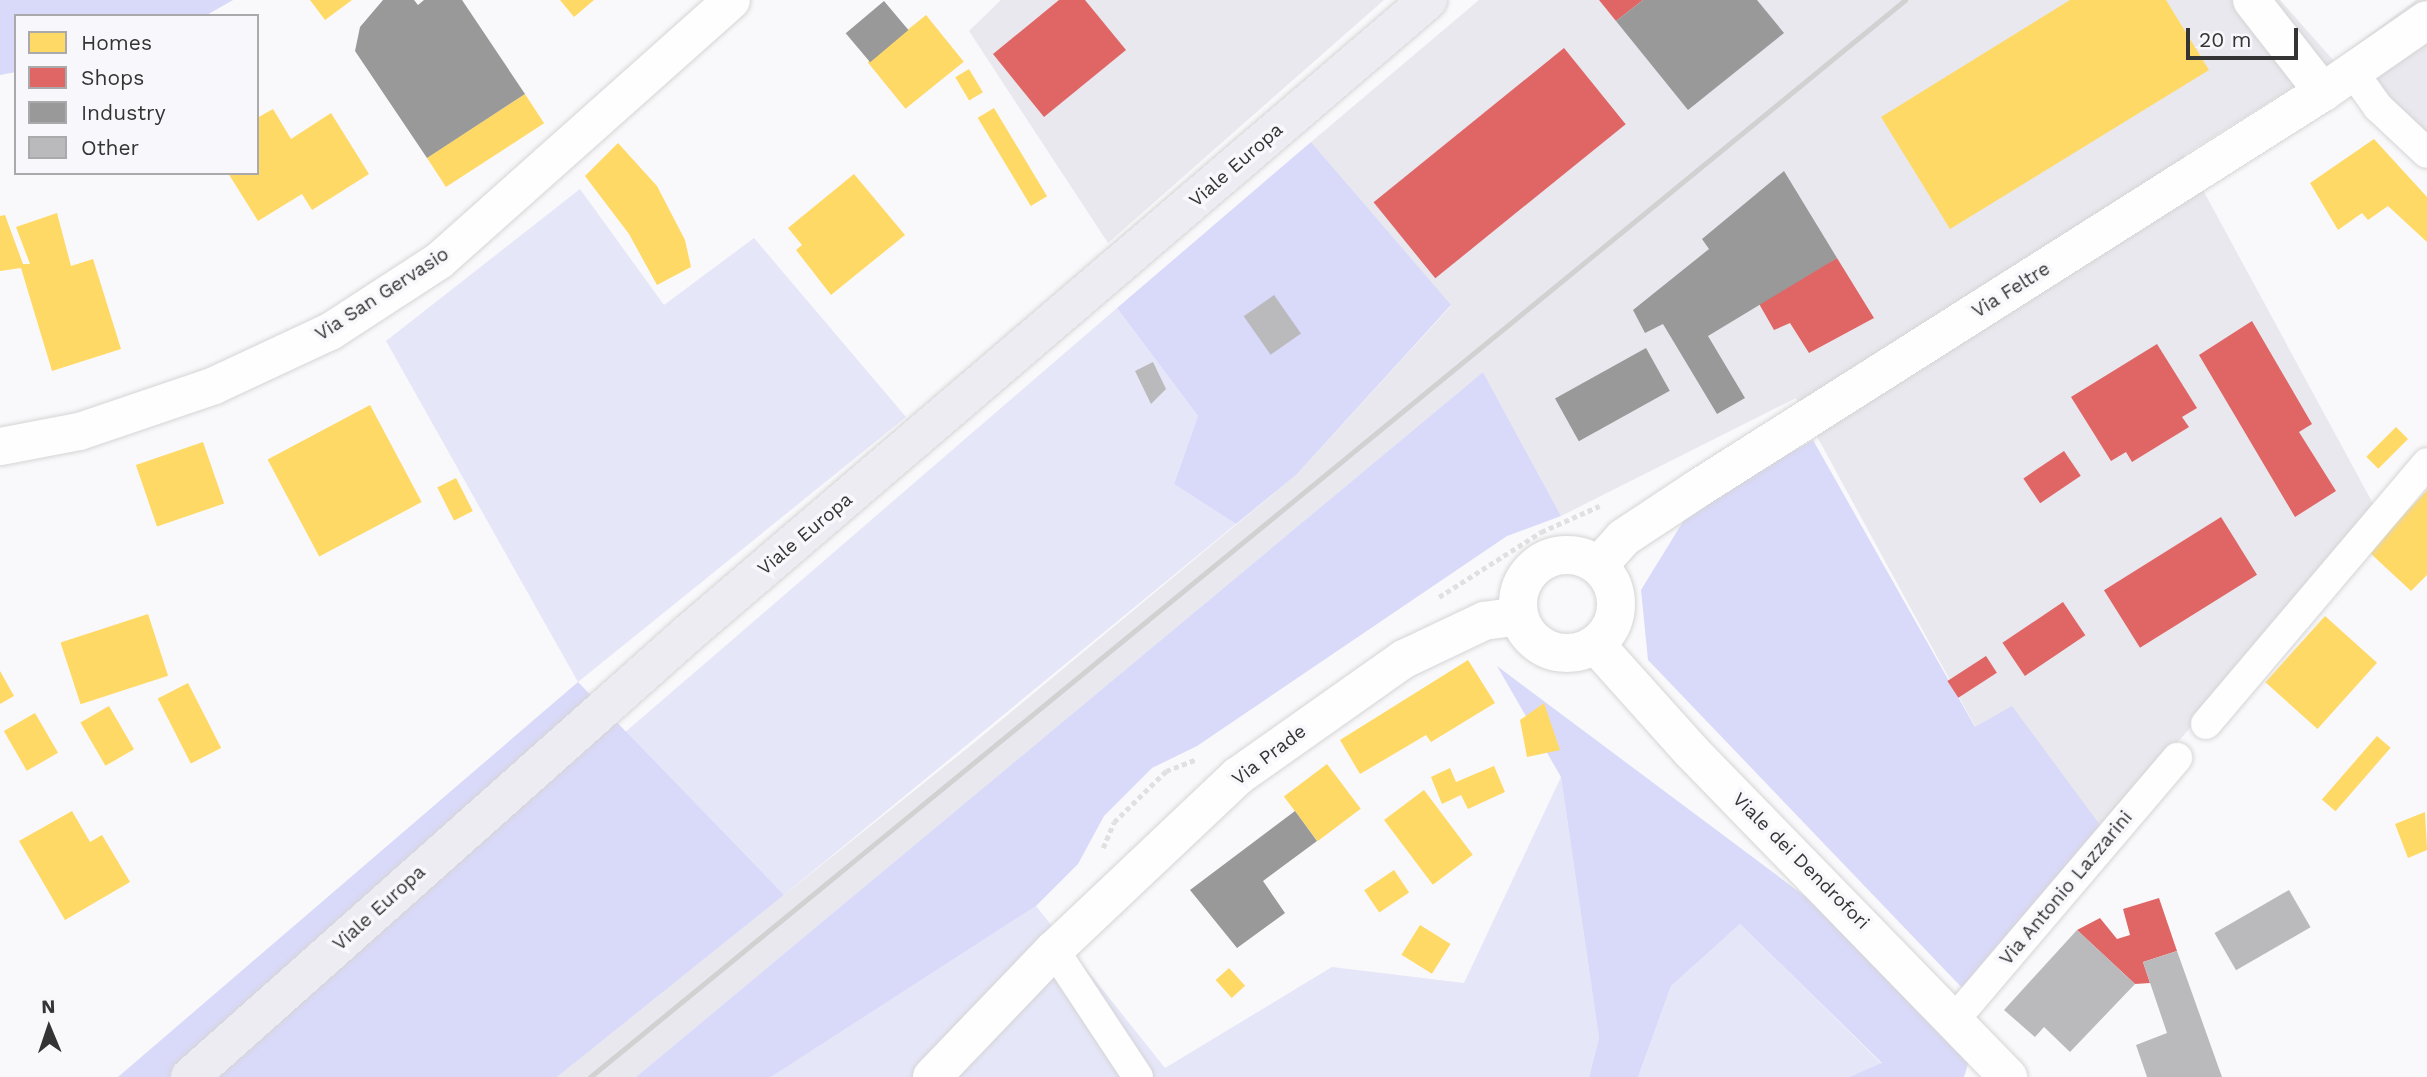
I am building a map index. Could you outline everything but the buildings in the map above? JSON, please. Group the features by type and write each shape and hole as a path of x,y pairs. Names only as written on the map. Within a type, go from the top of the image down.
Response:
{"main road":[{"name":"Viale Europa","path":"190,1077 691,631 1428,0"},
{"name":"Via Feltre","path":"1599,565 1623,538 2338,82 2427,20"},
{"path":"1570,554 1599,565 1612,583 1617,605 1611,627 1596,645 1578,653 1541,647 1527,633 1519,616 1521,585 1541,562 1570,554"},
{"name":"Via Prade","path":"932,1077 1054,950 1238,776 1322,714 1442,638 1484,621 1519,616"},
{"name":"Viale dei Dendrofori","path":"1596,645 1691,751 1955,1019 2008,1077"}],"street":[{"name":"Via San Gervasio","path":"0,446 79,431 214,385 330,331 439,260 731,0"},
{"path":"2250,0 2338,82 2378,107 2427,153"},
{"path":"2206,724 2427,463"},
{"name":"Via Antonio Lazzarini","path":"1955,1019 2177,758"},
{"path":"1054,950 1138,1077"}],"shaded area":[{"path":"0,0 233,0 208,14 14,14 14,72 0,75"},
{"path":"1001,0 1384,0 1108,243 969,31"},
{"path":"1479,0 2280,0 2334,61 2416,0 2427,0 2427,143 2334,62 2184,155 2377,511 2103,829 1976,728 1796,398 1561,516 1483,372 636,1077 557,1077 975,742 1296,475 1451,306 1311,142"},
{"path":"1311,142 1451,305 1296,475 1236,524 1174,484 1198,416 1117,308"},
{"path":"580,189 664,305 754,238 906,417 578,682 386,341"},
{"path":"1117,308 1198,416 1174,484 1236,524 784,895 623,734"},
{"path":"1483,372 1561,516 1507,536 1197,746 1152,768 1104,816 1078,864 1036,906 771,1077 636,1077"},
{"path":"1813,440 1975,727 2012,706 2103,829 1968,994 1648,660 1641,590 1692,507"},
{"path":"1497,666 1949,1004 1976,1038 1964,1077 1849,1077 1882,1063 1740,924 1671,986 1638,1077 1589,1077 1599,1038 1561,777"},
{"path":"578,682 784,895 557,1077 118,1077"},
{"path":"1561,777 1599,1038 1589,1077 771,1077 1036,906 1165,1068 1332,967 1464,983"},
{"path":"1740,924 1882,1064 1849,1077 1638,1077 1671,986"}],"railway":[{"path":"590,1077 1905,0"}]}
